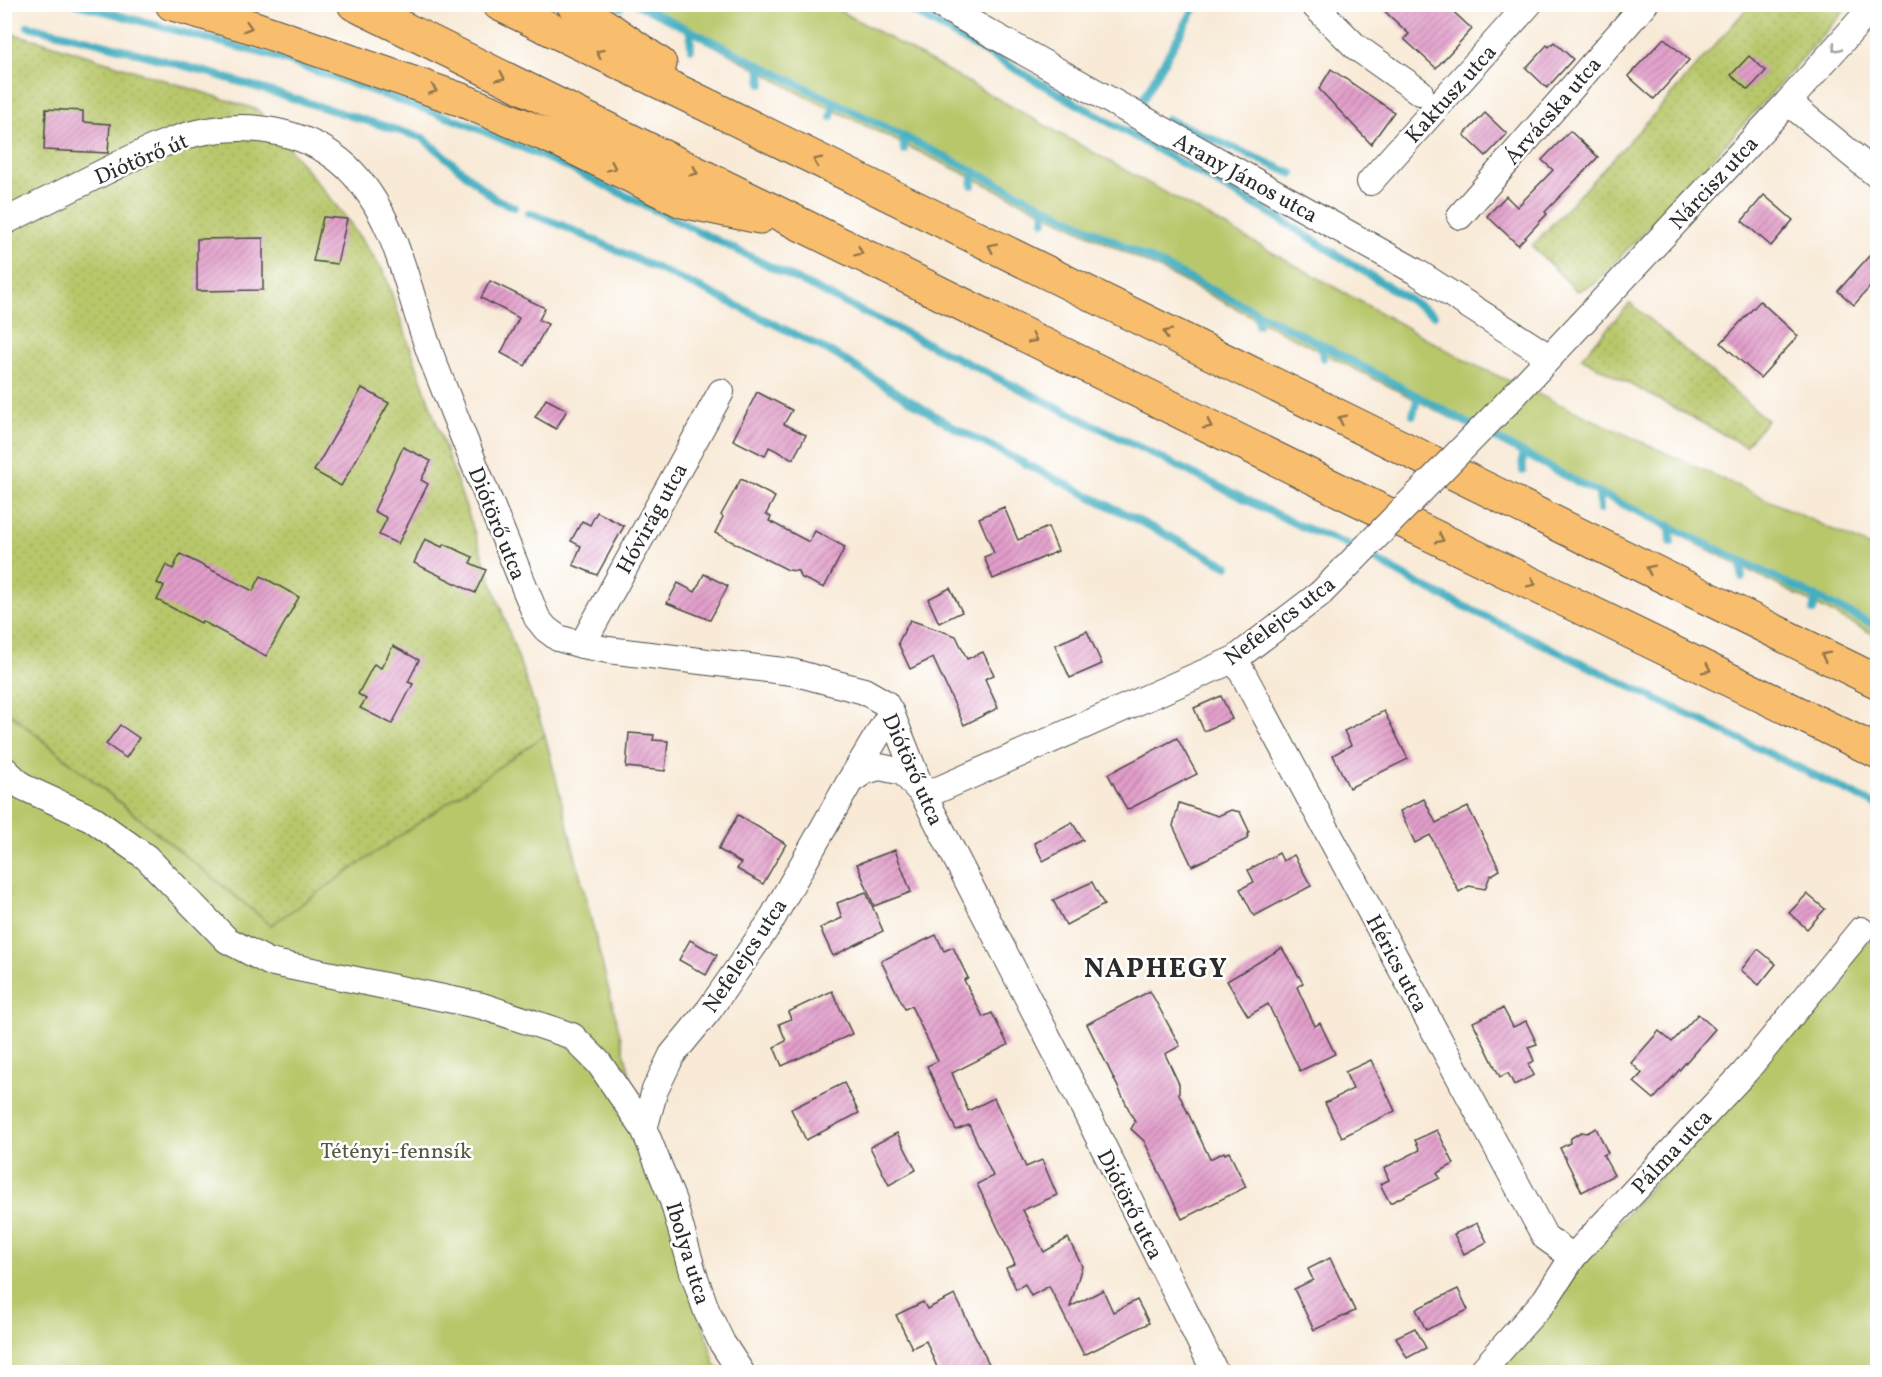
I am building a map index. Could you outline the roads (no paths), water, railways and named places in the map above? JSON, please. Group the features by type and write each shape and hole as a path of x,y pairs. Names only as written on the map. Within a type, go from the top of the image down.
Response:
{"highway":[{"path":"172,4 252,27 462,100 560,141 682,201 806,226"},
{"path":"354,4 1351,496 1878,752"},
{"path":"499,4 1878,682"},
{"path":"573,4 765,135"}],"street":[{"name":"Arany János utca","path":"938,4 1415,271 1549,357"},
{"path":"1313,4 1356,47 1420,92"},
{"name":"Kaktusz utca","path":"1370,182 1529,4"},
{"name":"Árvácska utca","path":"1460,216 1645,4"},
{"name":"Nárcisz utca","path":"1549,357 1788,102 1875,4"},
{"path":"1788,102 1878,176"},
{"name":"Diótörő út","path":"4,222 135,156 170,141 208,130 248,128 300,139 322,149 347,167 367,190 386,224 402,262"},
{"name":"Diótörő utca","path":"402,262 432,358 537,618 546,629 558,638 608,650 792,672 864,691 885,703 924,796 1077,1094 1215,1372"},
{"name":"Nefelejcs utca","path":"924,796 1235,659 1321,593 1549,357"},
{"name":"Hóvirág utca","path":"582,645 721,392"},
{"name":"Hérics utca","path":"1235,659 1545,1237 1573,1257"},
{"name":"Nefelejcs utca","path":"644,1129 655,1090 672,1055 709,1010 769,924 891,713"},
{"path":"850,781 865,771 879,767 903,772 924,796"},
{"name":"Ibolya utca","path":"4,769 23,787 91,818 146,856 227,940 269,962 482,1006 572,1036 599,1063 644,1129 673,1201 707,1312 722,1343 741,1372"},
{"name":"Pálma utca","path":"1481,1372 1545,1300 1573,1257 1745,1072 1861,930"}],"waterway":[{"path":"76,4 276,57 467,124 563,165 1300,526 1355,548 1418,584 1878,806"},
{"path":"637,4 1317,342 1577,482 1878,627"},
{"path":"900,4 1275,216 1434,315"},
{"path":"1144,109 1139,106 1197,4"},
{"path":"28,26 210,73 423,138 495,199 514,207"},
{"path":"690,31 691,49"},
{"path":"760,67 762,84"},
{"path":"831,117 834,103"},
{"path":"1167,119 1293,174"},
{"path":"903,136 904,150"},
{"path":"972,185 974,173"},
{"path":"1044,221 1045,208"},
{"path":"529,213 561,225 709,292 831,352 953,427 1228,566"},
{"path":"1257,312 1258,325"},
{"path":"1320,343 1323,358"},
{"path":"1413,415 1418,396"},
{"path":"1522,452 1523,471"},
{"path":"1599,492 1600,509"},
{"path":"1670,525 1671,543"},
{"path":"1741,560 1742,577"},
{"path":"1813,611 1816,596"}],"district":[{"name":"NAPHEGY","path":"1156,967"}],"park label":[{"name":"Tétényi-fennsík","path":"396,1150"}]}
